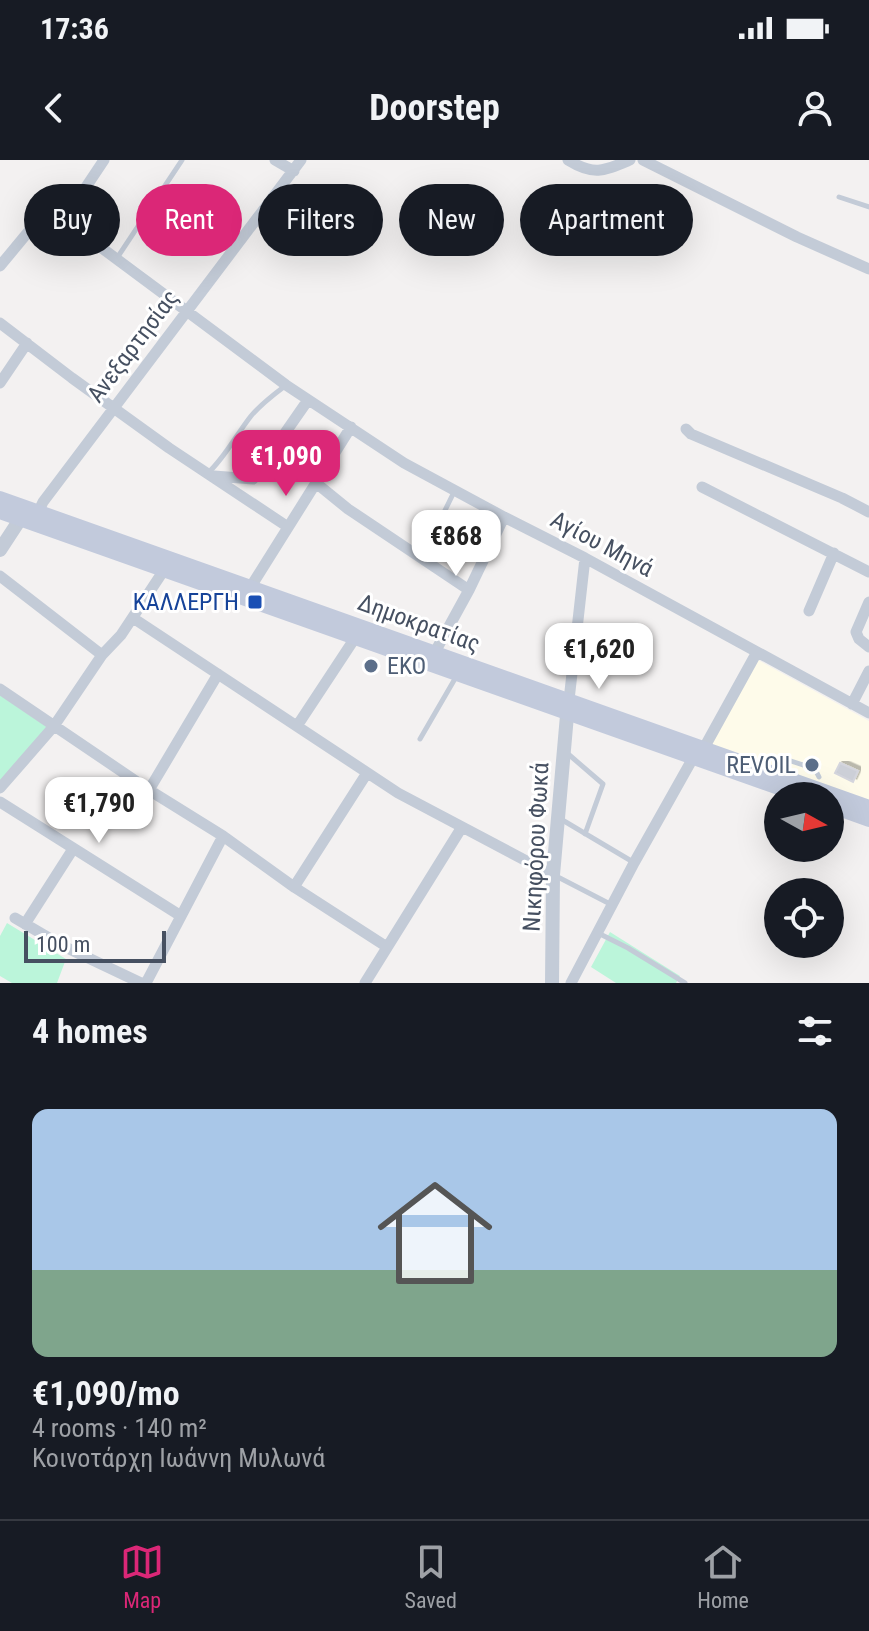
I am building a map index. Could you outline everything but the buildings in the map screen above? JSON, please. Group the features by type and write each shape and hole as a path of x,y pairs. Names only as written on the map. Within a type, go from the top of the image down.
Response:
{"main road":[{"name":"Δημοκρατίας","path":"0,498 28,515 164,570 391,656 568,707"},
{"name":"Δημοκρατίας","path":"0,512 28,515 250,588 435,652 568,707 869,807"},
{"name":"Δημοκρατίας","path":"699,753 768,782"},
{"path":"844,811 869,820"}],"street":[{"path":"88,184 104,160"},
{"path":"275,160 294,171"},
{"name":"Ανεξαρτησίας","path":"0,550 114,408 301,160"},
{"path":"568,160 580,167 600,171 630,160"},
{"path":"643,160 797,237 869,269"},
{"name":"Αγίου Μηνά","path":"0,266 24,237"},
{"name":"Αγίου Μηνά","path":"112,256 286,385 404,463 869,713"},
{"path":"0,323 114,408 288,527"},
{"path":"0,383 27,343"},
{"path":"211,475 253,479 308,400"},
{"path":"250,588 351,427"},
{"path":"686,429 691,434 869,512"},
{"path":"316,483 348,509 469,590"},
{"path":"702,487 869,572"},
{"path":"435,652 504,517"},
{"path":"809,611 834,553"},
{"path":"568,707 585,558"},
{"path":"0,788 54,726 164,570"},
{"path":"0,576 102,655"},
{"path":"869,602 856,632 869,647"},
{"path":"133,618 398,793 553,875"},
{"path":"297,726 358,643"},
{"path":"571,983 634,863 757,652"},
{"path":"852,704 869,671"},
{"path":"149,790 218,674"},
{"path":"0,689 387,947"},
{"name":"Νικηφόρου Φωκά","path":"552,983 553,875 568,707"},
{"path":"294,887 367,773"},
{"path":"0,802 181,916"},
{"path":"365,983 462,827"},
{"path":"73,849 20,921 61,945 143,983 223,836"}],"lane":[{"path":"116,259 182,160"},
{"path":"839,197 869,207"},
{"path":"211,475 253,413 286,385"},
{"path":"419,557 454,491"},
{"path":"420,739 457,675"},
{"path":"563,749 603,784 585,834"},
{"path":"779,766 791,761 815,769 819,777"},
{"path":"558,818 634,863"},
{"path":"553,875 612,905"},
{"path":"597,932 685,983"}],"shaded area":[{"path":"758,660 869,721 869,803 844,794 844,782 810,782 710,746"}],"green space":[{"path":"0,695 47,727 0,781"},
{"path":"7,923 66,959 57,983 12,983 0,976 0,936"},
{"path":"610,932 680,976 676,983 616,983 591,967"}],"place":[{"name":"ΚΑΛΛΕΡΓΗ","path":"255,602"},
{"name":"EKO","path":"371,666"},
{"name":"REVOIL","path":"812,765"}]}
